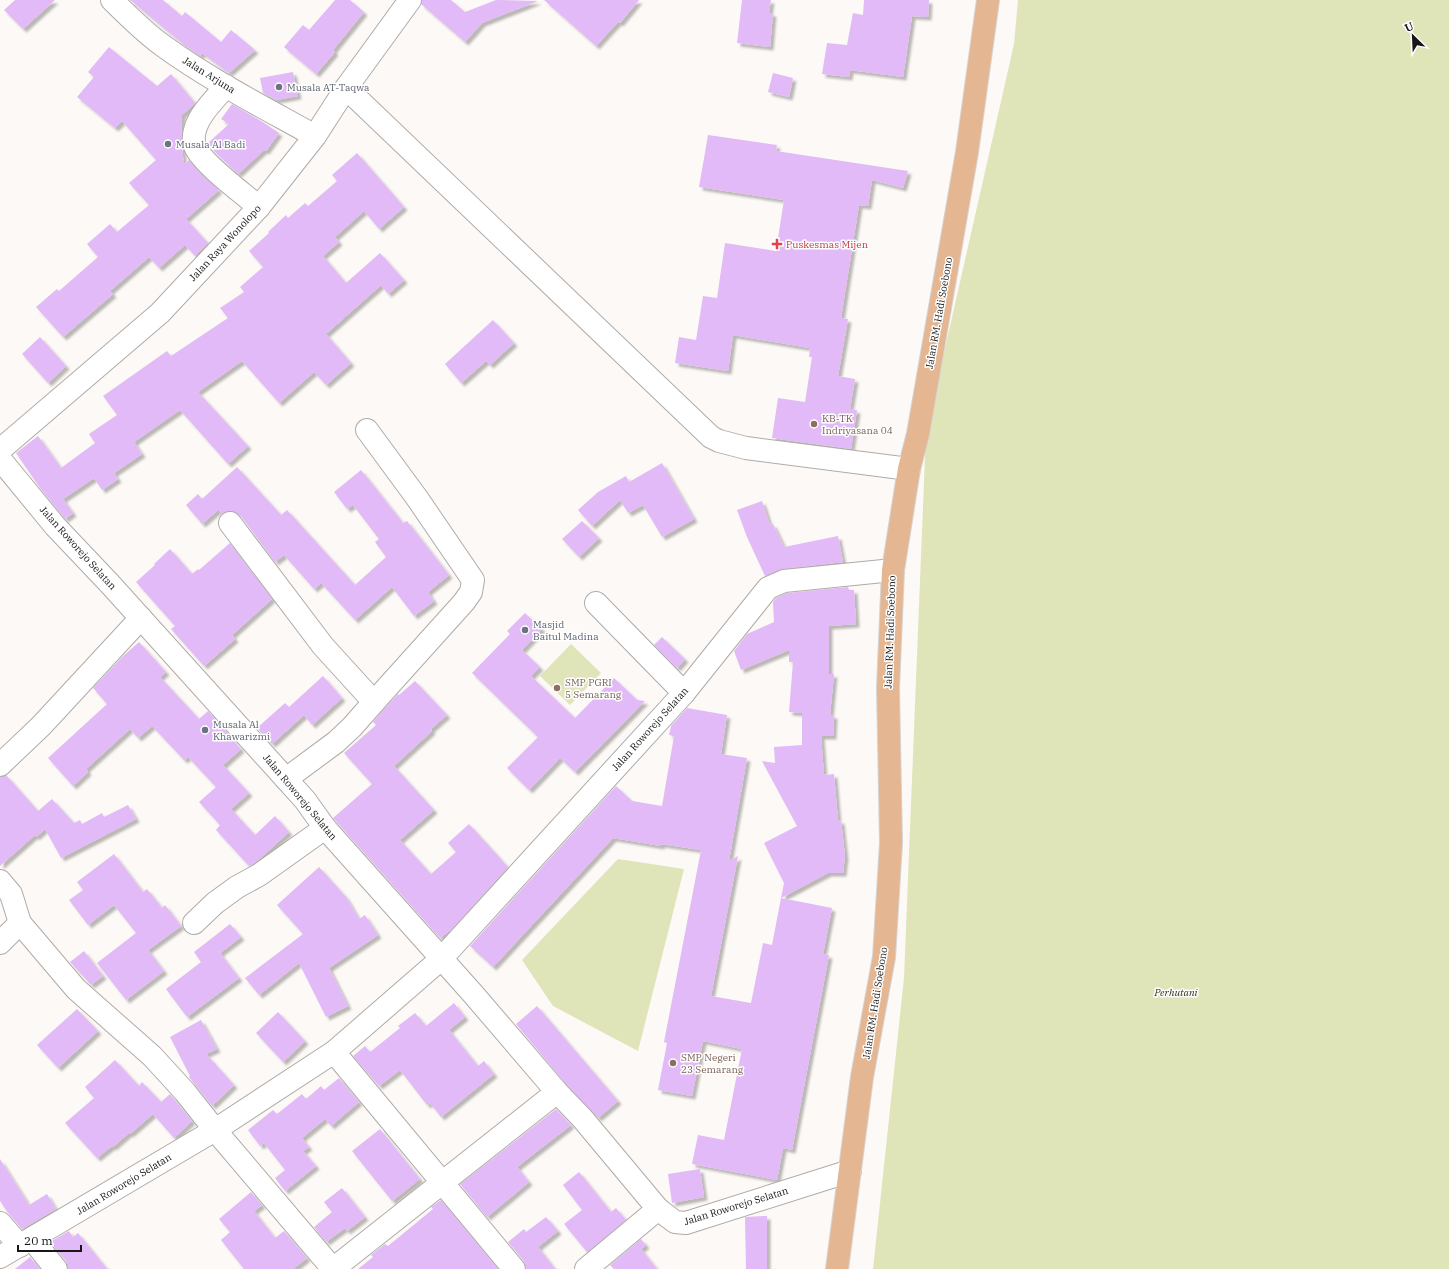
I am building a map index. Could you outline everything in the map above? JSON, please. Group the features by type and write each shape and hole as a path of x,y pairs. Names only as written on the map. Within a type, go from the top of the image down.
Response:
{"main road":[{"name":"Jalan RM. Hadi Soebono","path":"837,1269 862,1077 884,957 891,843 888,688 893,570 909,469 918,434 967,152 988,0"}],"street":[{"name":"Jalan Arjuna","path":"112,0 136,23 162,44 226,86 315,136"},
{"name":"Jalan Raya Wonolopo","path":"0,450 160,313 259,207 315,136 346,88 410,0"},
{"path":"226,86 200,118 194,137 194,145 199,154 219,174 259,207"},
{"path":"346,88 711,437 724,443 746,448 909,469"},
{"path":"286,779 336,742 352,727 464,602 471,592 473,580 367,430"},
{"name":"Jalan Roworejo Selatan","path":"0,458 55,526 141,618 305,800 325,828 474,995 557,1092 582,1118 658,1209 675,1222 686,1223 850,1171"},
{"path":"230,523 323,646 374,702"},
{"name":"Jalan Roworejo Selatan","path":"0,1257 215,1130 334,1052 441,959 684,693 764,591 773,584 784,581 893,570"},
{"path":"596,603 684,693"},
{"path":"0,765 41,726 141,618"},
{"path":"194,923 215,903 237,887 259,875 325,828"},
{"path":"0,881 10,894 20,923 76,989 152,1056 185,1092 215,1130 333,1269 557,1092"},
{"path":"0,942 20,923"},
{"path":"334,1052 514,1269"},
{"path":"586,1269 658,1209"},
{"path":"0,1223 26,1242 56,1269"}],"green space":[{"name":"Perhutani","path":"1018,0 1449,0 1449,1269 873,1269 904,978 926,432 1014,44"},
{"path":"571,644 601,673 570,705 540,676"},
{"path":"618,859 684,869 638,1051 553,1006 522,960"}],"building":[{"path":"15,0 55,0 23,29 4,10"},
{"path":"130,0 163,0 182,16 185,12 221,42 231,30 255,50 229,73 202,53 200,56 183,44"},
{"path":"335,0 350,0 364,12 333,50 335,52 316,74 284,47 303,25 309,30"},
{"path":"422,0 451,0 465,12 496,0 538,1 482,23 465,42 421,4"},
{"path":"544,0 639,0 620,23 618,22 596,46"},
{"path":"742,0 771,0 769,13 773,13 770,47 737,43"},
{"path":"864,0 929,0 928,17 912,16 903,77 850,70 849,77 822,74 827,43 847,45 853,13 863,15"},
{"path":"109,47 157,86 171,74 195,103 182,115 181,141 184,164 189,160 197,170 219,190 186,219 208,243 195,256 185,245 159,268 149,257 110,291 113,294 63,337 36,307 57,289 59,291 98,257 87,244 110,224 117,232 149,205 129,183 156,160 122,121 115,128 77,97 94,77 88,72"},
{"name":"Musala AT-Taqwa","path":"293,72 298,96 276,100 263,93 260,78"},
{"path":"773,73 793,78 789,97 768,92"},
{"path":"232,104 279,133 266,151 264,150 238,174 215,152 208,143 229,124 221,119"},
{"name":"Puskesmas Mijen","path":"708,135 777,145 776,151 908,171 903,188 872,180 868,206 859,205 841,318 848,319 838,376 855,379 850,409 857,410 851,449 772,438 778,398 805,402 812,357 809,357 810,348 733,335 728,371 675,363 679,337 696,340 703,296 717,298 725,243 776,251 784,200 699,187"},
{"path":"357,153 404,207 379,229 364,211 335,237 339,242 323,256 346,283 380,253 404,280 388,294 381,285 326,334 351,363 326,385 314,372 279,403 242,361 198,392 248,446 228,464 180,410 134,442 142,454 114,473 118,479 102,490 94,478 63,499 73,513 65,519 40,488 16,453 38,436 61,468 95,443 89,434 117,415 103,396 167,351 171,356 228,318 220,308 244,292 240,287 263,267 249,251 286,215 288,218 305,203 308,206 337,181 332,175"},
{"path":"493,320 514,343 490,365 486,361 461,383 445,364"},
{"path":"40,337 66,366 48,383 22,354"},
{"path":"662,463 694,519 662,537 643,505 628,513 620,500 592,526 578,510 598,492 626,476 629,482"},
{"path":"237,467 281,515 287,510 355,585 386,557 375,542 379,539 353,505 347,509 334,492 361,470 403,523 407,521 449,575 428,592 434,601 414,616 392,587 355,620 321,583 314,589 284,555 275,562 240,515 235,512 228,511 222,514 218,510 202,524 186,505 198,494 202,499"},
{"path":"762,501 770,525 773,524 784,547 838,536 843,562 783,569 765,576 747,537 737,510"},
{"path":"582,521 599,538 579,557 562,539"},
{"path":"230,543 272,599 232,635 235,639 204,666 171,629 175,626 136,582 170,549 192,574 198,569 199,570"},
{"path":"848,587 849,590 854,590 856,624 829,626 829,674 834,674 830,715 834,715 833,736 821,736 824,775 834,774 838,821 841,820 845,856 843,873 828,873 781,898 784,883 764,843 797,826 762,761 775,763 774,747 802,745 802,713 789,712 793,662 789,662 789,650 741,670 734,651 747,634 774,622 773,602 776,598 787,593"},
{"path":"525,613 542,629 522,650 540,667 531,676 575,718 614,678 637,700 645,701 575,772 560,758 529,790 507,768 538,737 472,673 510,634 507,631"},
{"path":"662,637 685,659 677,668 654,645"},
{"path":"139,642 166,672 160,677 199,719 208,711 241,749 223,765 249,793 231,809 255,835 275,816 289,832 256,862 249,866 216,830 220,825 199,802 216,787 188,757 184,760 152,726 138,738 130,729 86,769 88,772 73,786 48,758 107,704 93,688 122,657"},
{"path":"323,676 342,698 312,725 304,715 272,744 257,728 285,703 289,707"},
{"path":"415,681 447,715 394,766 434,810 400,840 431,874 456,852 448,843 469,824 508,867 452,929 440,938 333,818 372,784 344,753 376,725 373,722 383,710 398,694 399,695"},
{"path":"687,708 727,715 721,754 747,758 729,861 738,856 711,996 751,1003 763,943 772,945 781,898 832,908 823,954 829,955 792,1150 783,1148 777,1180 692,1164 698,1135 724,1140 742,1049 703,1041 692,1096 658,1090 667,1043 664,1042 701,850 661,844 661,846 613,838 493,967 470,946 616,786 632,801 662,806 674,736 669,735 671,726"},
{"path":"6,775 38,811 52,799 74,823 80,820 82,824 102,813 104,817 128,805 136,819 61,858 45,829 36,837 35,835 0,866 0,777"},
{"path":"114,854 143,892 147,889 162,908 165,905 181,926 148,950 164,971 126,1000 97,963 136,933 114,905 88,925 69,900 83,890 77,882"},
{"path":"319,867 346,897 359,919 365,915 378,935 329,968 348,1006 326,1017 299,963 259,995 245,978 303,934 277,905"},
{"path":"230,924 241,937 220,953 239,978 187,1017 166,989 201,962 194,952"},
{"path":"84,951 103,976 91,985 70,962"},
{"path":"454,1003 465,1017 449,1030 478,1066 484,1061 494,1074 441,1117 430,1103 427,1105 400,1070 379,1086 353,1056 365,1046 370,1052 400,1028 398,1026 415,1013 426,1026"},
{"path":"537,1006 618,1101 598,1118 566,1084 516,1024"},
{"path":"77,1009 98,1031 58,1068 37,1045"},
{"path":"278,1012 305,1041 283,1062 256,1033"},
{"path":"201,1020 217,1049 206,1054 234,1085 212,1106 189,1077 190,1076 170,1037"},
{"path":"115,1060 139,1086 142,1082 161,1102 170,1094 192,1121 174,1138 153,1114 130,1134 129,1133 97,1158 65,1123 94,1098 85,1087"},
{"path":"339,1078 359,1102 331,1126 325,1119 302,1138 309,1147 303,1151 316,1166 285,1191 275,1178 285,1170 264,1143 260,1146 248,1130 273,1110 277,1114 302,1094 306,1099 321,1086 324,1090"},
{"path":"556,1109 571,1125 517,1167 529,1182 487,1217 460,1184"},
{"path":"380,1129 420,1179 392,1201 352,1151"},
{"path":"0,1159 29,1205 47,1194 56,1209 22,1229 0,1201"},
{"path":"700,1169 704,1197 672,1203 668,1174"},
{"path":"579,1172 611,1212 616,1208 626,1220 587,1252 564,1224 582,1210 563,1185"},
{"path":"342,1188 365,1217 347,1231 345,1228 326,1242 314,1227 332,1212 324,1202"},
{"path":"251,1192 262,1205 254,1211 275,1238 284,1231 307,1258 293,1269 244,1269 221,1240 230,1232 219,1219"},
{"path":"441,1200 498,1269 358,1269 373,1257 371,1255 385,1244 388,1246 433,1209 431,1207"},
{"path":"767,1216 767,1269 746,1269 745,1217"},
{"path":"546,1217 558,1231 538,1247 555,1269 526,1269 524,1261 508,1242 524,1229 526,1232"},
{"path":"69,1231 73,1237 78,1233 107,1269 68,1269 66,1261 50,1242"},
{"path":"641,1239 646,1245 641,1249 657,1269 614,1269 610,1265"},
{"path":"30,1257 40,1269 15,1269"}],"place":[{"name":"Musala AT-Taqwa","path":"279,87"},
{"name":"Musala Al Badi","path":"168,144"},
{"name":"Puskesmas Mijen","path":"777,244"},
{"name":"KB-TK Indriyasana 04","path":"814,424"},
{"name":"Masjid Baitul Madina","path":"525,630"},
{"name":"SMP PGRI 5 Semarang","path":"557,688"},
{"name":"Musala Al Khawarizmi","path":"205,730"},
{"name":"SMP Negeri 23 Semarang","path":"673,1063"}]}
